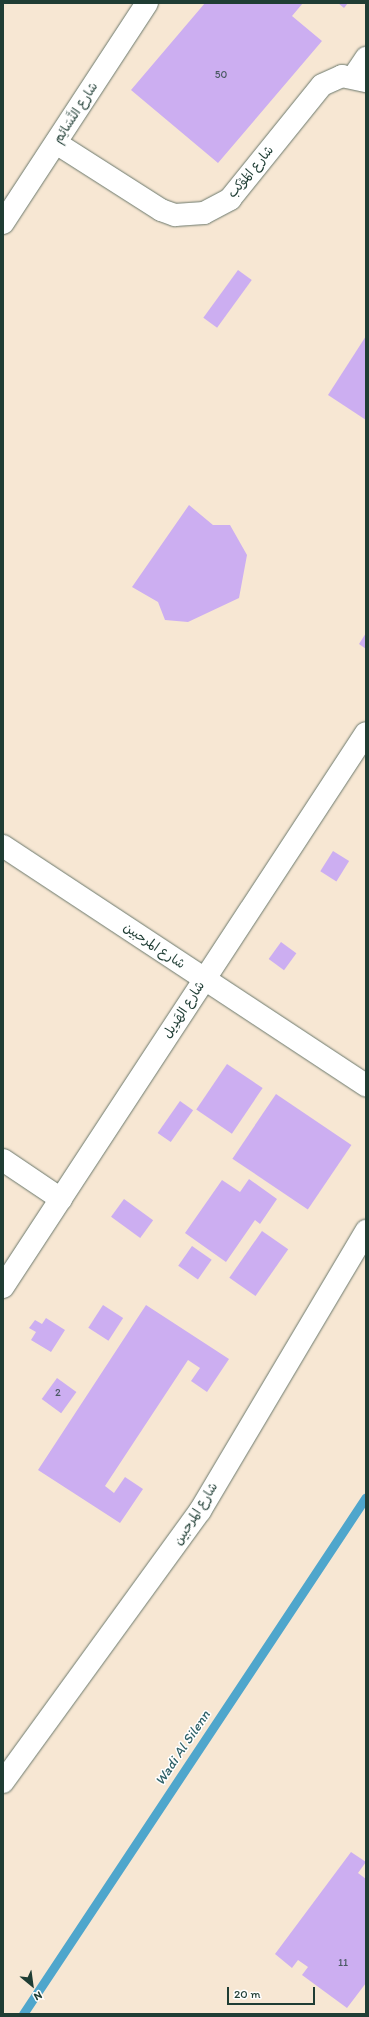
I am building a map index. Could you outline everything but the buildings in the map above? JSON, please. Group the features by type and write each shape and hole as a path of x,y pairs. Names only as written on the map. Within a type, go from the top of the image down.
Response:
{"street":[{"name":"شارع النَّسَائِم","path":"3,223 147,3"},
{"path":"360,78 366,58"},
{"name":"شارع المَوْكِب","path":"56,143 161,210 175,215 204,213 230,199 318,88 332,79 360,78"},
{"name":"شارع الهَدِيل","path":"3,1287 366,733"},
{"name":"شارع المرحبين","path":"3,846 366,1085"},
{"path":"3,1160 61,1199"},
{"name":"شارع المرحبين","path":"3,1782 200,1511 366,1231"}],"waterway":[{"name":"Wadi Al Silenn","path":"23,2014 366,1497"}]}
